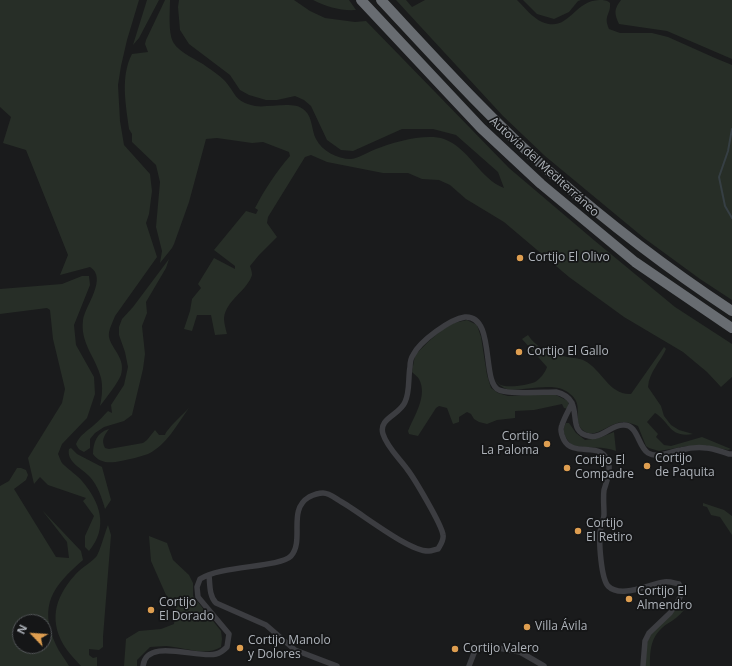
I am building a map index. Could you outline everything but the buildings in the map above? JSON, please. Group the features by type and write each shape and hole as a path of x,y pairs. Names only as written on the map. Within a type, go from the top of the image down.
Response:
{"highway":[{"name":"Autovía del Mediterráneo","path":"361,0 481,128 541,184 636,262 732,328"},
{"name":"Autovía del Mediterráneo","path":"381,0 471,95 551,173 638,246 732,310"}],"street":[{"path":"143,666 146,658 151,652 178,651 197,655 216,654 227,647 228,634 198,597 197,587 200,579 209,575 241,567 282,561 290,557 296,549 296,522 299,509 305,500 314,495 324,493 352,507 392,535 413,547 429,551 438,549 442,542 443,534 440,527 408,470 386,442 381,429 383,423 402,408 406,402 409,368 412,356 416,350 436,332 455,319 468,317 474,318 479,323 482,329 489,358 491,379 494,386 498,390 507,392 556,392 568,397 573,403 575,422 578,429 581,433 589,437 596,436 623,425 629,426 633,430 649,454 658,455 681,450 707,448 732,454"},
{"path":"573,403 561,426 562,437 570,448 591,449 599,452 608,460 609,468 604,492 604,516 600,532 600,545 605,581 614,590 622,592 665,582 679,584 682,592 670,613 649,633 645,641 643,666"},
{"path":"209,575 211,595 216,603 266,625 295,650 337,666"},
{"path":"469,666 476,648 498,648 520,652 544,666"}],"shaded area":[{"path":"0,0 139,0 127,40 118,85 120,121 124,145 150,174 152,191 149,214 146,223 157,257 115,316 111,326 109,337 120,359 122,369 121,375 117,382 100,406 102,392 101,378 96,363 86,343 83,329 83,320 96,285 97,278 95,272 90,267 60,275 68,255 26,150 3,143 11,117 0,107"},
{"path":"147,0 159,0 139,38 133,45"},
{"path":"165,0 170,0 171,38 180,50 220,76 236,96 243,102 255,106 293,105 303,109 309,115 316,139 330,154 340,158 351,159 383,146 401,141 437,137 453,143 461,149 488,178 504,188 498,172 456,135 433,129 402,129 353,151 341,150 327,140 311,106 304,100 295,96 277,100 266,100 249,95 240,90 230,75 189,44 180,30 178,7 179,0 294,0 310,11 325,18 355,22 366,21 509,168 675,307 732,344 732,377 721,387 707,372 683,352 624,317 569,277 504,222 466,199 450,185 439,180 422,179 408,173 383,173 327,162 311,155 305,157 268,217 267,223 277,237 250,266 252,275 249,281 229,306 224,318 227,334 215,335 211,315 197,315 192,331 184,329 192,299 201,288 198,284 214,258 235,269 235,266 214,250 246,211 256,214 258,210 255,208 263,194 275,174 290,156 289,152 263,142 252,143 217,138 206,139 189,202 174,244 160,263 162,251 156,227 160,182 156,165 132,142 132,134 129,129 125,82 128,63 132,54 148,52 145,44 146,40"},
{"path":"313,0 349,0 356,10 334,8"},
{"path":"396,0 406,0 412,7 425,0 517,0 535,18 542,22 551,24 559,23 565,20 583,5 590,2 605,0 610,3 607,18 609,29 620,33 652,33 668,37 732,65 732,300 700,279 644,238 545,156 503,116"},
{"path":"523,0 581,0 578,1 569,12 554,19 537,14"},
{"path":"621,0 732,0 732,59 667,31 619,24 616,17 616,11"},
{"path":"169,259 166,268 146,302 147,313 142,326 145,354 132,415 124,421 104,427 95,433 90,439 90,448 84,452 80,450 76,444 84,433 98,422 108,411 112,413 111,405 124,385 128,367 119,335 119,327 122,319 133,307"},
{"path":"82,276 89,276 90,285 74,325 76,345 94,377 95,394 87,418 62,444 58,454 61,462 80,479 94,497 100,515 99,533 89,551 85,547 85,536 94,516 83,501 86,498 48,485 40,477 34,484 28,458 62,403 65,389 53,339 50,310 47,308 0,314 0,289 62,284"},
{"path":"467,320 477,325 481,337 487,375 491,388 498,393 508,396 554,394 568,401 568,409 564,408 562,404 534,410 515,411 515,418 497,420 487,424 474,419 471,414 467,412 459,417 459,422 453,424 447,408 439,406 436,408 418,436 409,434 408,431 419,406 422,392 419,379 412,372 415,355 443,329 454,323"},
{"path":"528,335 535,344 545,350 561,356 585,361 617,391 631,394 664,347 666,349 651,376 648,387 661,406 664,416 671,425 679,430 693,434 679,434 655,413 647,422 658,434 656,437 664,445 671,446 702,437 731,449 728,450 707,446 687,446 659,451 646,446 638,426 625,422 614,424 596,433 588,433 580,427 578,423 577,405 575,399 566,391 550,387 509,390 499,384 511,386 535,382 542,376 547,367 522,339"},
{"path":"189,408 166,440 148,454 121,461 110,462 99,460 93,454 96,438 105,430 109,429 104,438 103,443 105,448 109,449 143,443 155,430 159,435 165,435"},
{"path":"566,423 569,423 576,433 585,440 599,438 614,432 616,451 611,449 573,446 564,433 564,426"},
{"path":"71,448 77,454 102,467 111,500 105,509 103,501 93,481 70,458 69,449"},
{"path":"17,468 26,470 28,475 26,480 14,489 56,557 69,558 67,542 42,510 81,551 83,560 72,569 57,588 52,597 48,614 12,614 12,654 52,654 52,634 57,648 69,666 0,666 0,486 9,481"},
{"path":"703,503 724,510 732,516 732,535 720,517 711,515 707,507 703,506"},
{"path":"108,525 111,535 103,647 99,650 89,649 89,655 93,658 97,657 97,666 81,666 67,650 61,640 57,630 56,611 62,593 68,584 77,573 98,554"},
{"path":"149,536 167,543 173,560 189,575 193,583 193,596 221,631 221,647 215,650 194,651 166,646 150,647 137,660 137,666 124,666 126,639 139,631 161,629 174,624 176,607 166,595 151,561"},
{"path":"678,606 684,610 662,628 655,637 652,642 650,653 650,666 645,666 646,647 649,638 655,628"}],"waterway":[{"path":"732,129 728,151 719,177 725,206 732,218"}],"place":[{"name":"Cortijo El Olivo","path":"520,258"},
{"name":"Cortijo El Gallo","path":"519,352"},
{"name":"Cortijo La Paloma","path":"547,444"},
{"name":"Cortijo de Paquita","path":"647,466"},
{"name":"Cortijo El Compadre","path":"567,468"},
{"name":"Cortijo El Retiro","path":"578,531"},
{"name":"Cortijo El Almendro","path":"629,599"},
{"name":"Cortijo El Dorado","path":"151,610"},
{"name":"Villa Ávila","path":"527,627"},
{"name":"Cortijo Manolo y Dolores","path":"240,648"},
{"name":"Cortijo Valero","path":"455,649"}]}
